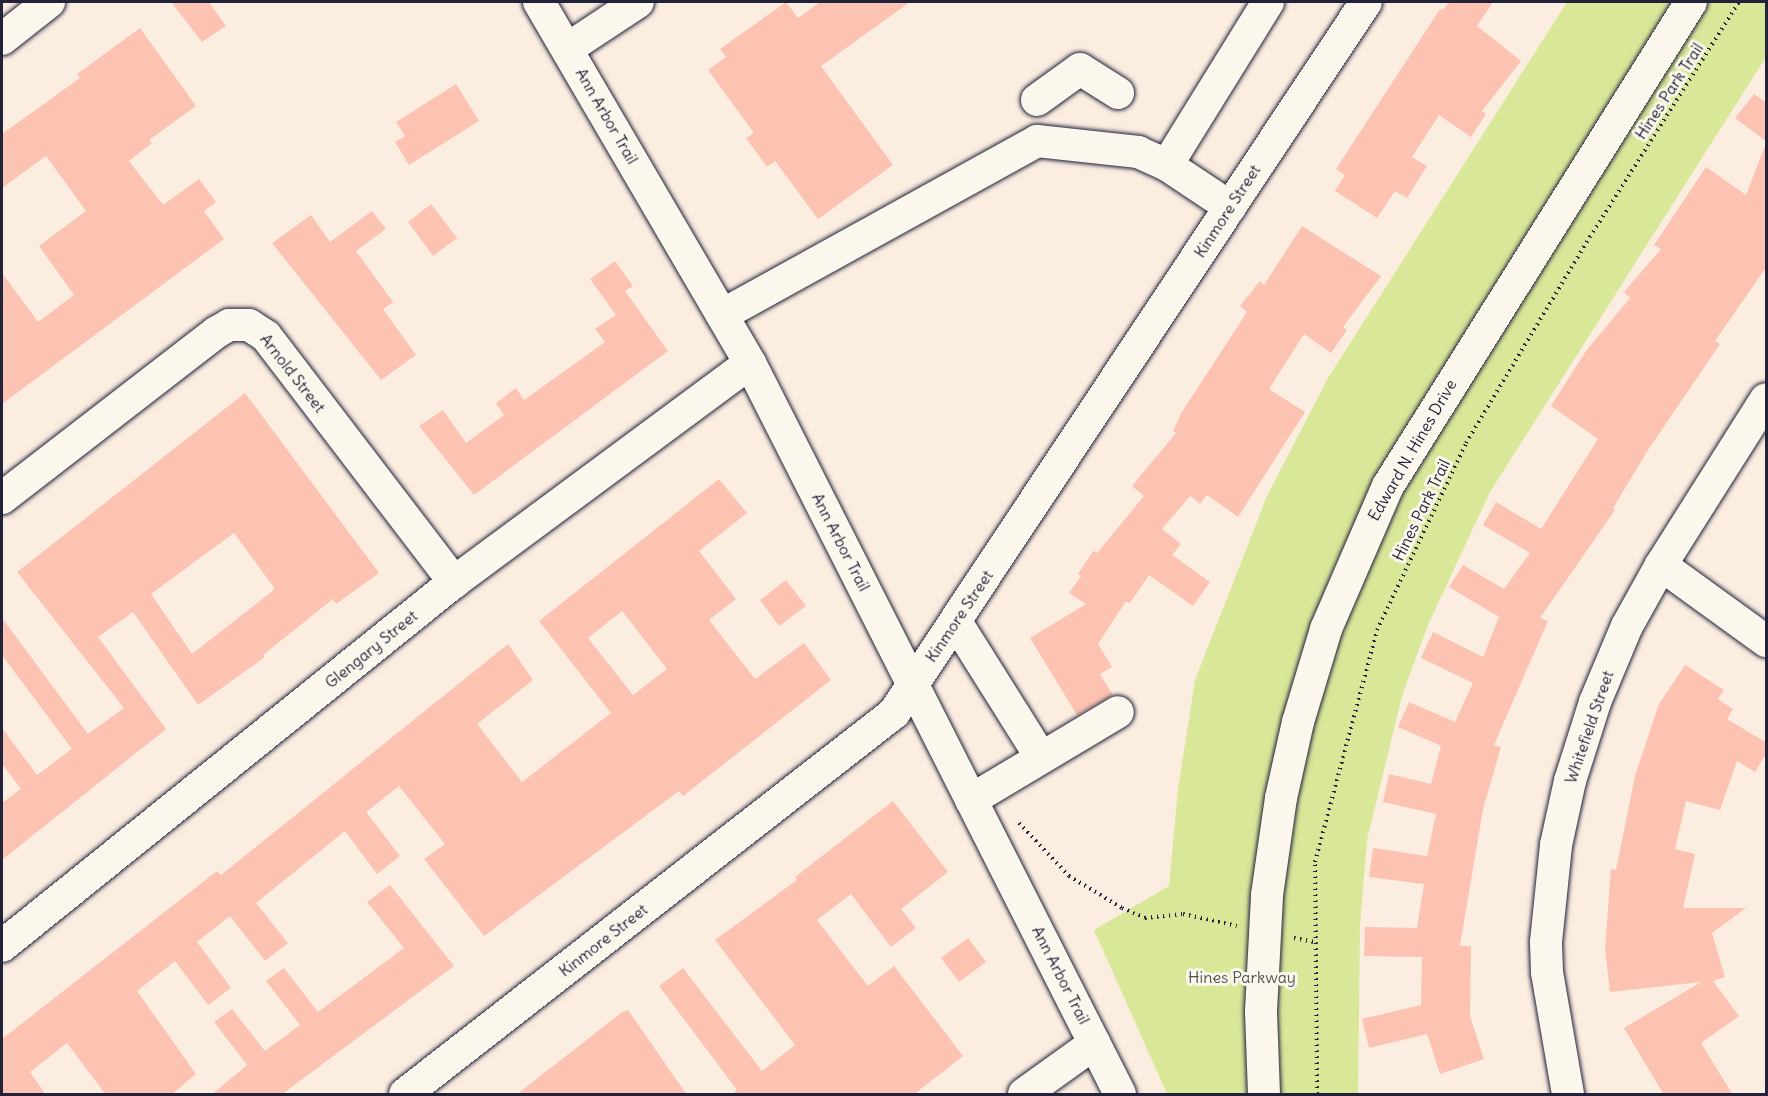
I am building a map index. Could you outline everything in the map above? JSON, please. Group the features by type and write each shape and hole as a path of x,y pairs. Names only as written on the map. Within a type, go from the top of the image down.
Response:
{"street":[{"path":"2,39 49,2"},
{"name":"Ann Arbor Trail","path":"539,2 750,363 913,685 983,792 1120,1095"},
{"path":"567,49 638,2"},
{"path":"1167,165 1268,2"},
{"name":"Kinmore Street","path":"405,1095 894,713 1366,2"},
{"name":"Edward N. Hines Drive","path":"1264,1095 1261,1011 1265,932 1281,798 1298,722 1326,629 1355,557 1388,486 1690,2"},
{"path":"1037,100 1080,69 1118,93"},
{"path":"722,315 1037,141 1138,152 1167,165 1230,207"},
{"name":"Arnold Street","path":"2,498 217,332 229,325 249,325 266,336 454,582"},
{"name":"Glengary Street","path":"2,946 454,582 750,363"},
{"name":"Whitefield Street","path":"1568,1095 1547,972 1548,911 1557,845 1570,781 1594,702 1627,626 1661,565 1767,399"},
{"path":"1661,565 1767,641"},
{"path":"956,622 1040,756"},
{"path":"983,792 1040,756 1118,712"},
{"path":"1024,1095 1095,1043"}],"path":[{"name":"Hines Park Trail","path":"1317,1095 1315,862 1377,630 1466,443 1593,231 1739,2"},
{"path":"983,792 1069,876 1102,898 1144,918 1183,914 1316,942"}],"green space":[{"name":"Hines Parkway","path":"1567,2 1766,2 1766,57 1490,492 1428,625 1402,696 1367,840 1360,925 1358,1094 1167,1094 1094,930 1169,886 1178,789 1195,680 1267,496 1328,378"}],"building":[{"path":"171,2 209,2 226,26 202,42"},
{"path":"786,2 798,18 820,2 910,2 821,66 893,165 818,219 775,161 767,167 746,138 754,133 708,70 726,57 720,49"},
{"path":"1449,2 1493,2 1477,26 1521,61 1482,111 1486,114 1471,137 1439,115 1412,157 1427,166 1407,198 1395,191 1377,218 1335,191 1345,175 1336,169 1440,9 1443,10"},
{"path":"140,28 196,106 149,140 152,143 129,161 163,205 199,179 216,202 204,211 224,239 2,404 2,273 38,322 74,295 39,246 86,211 46,156 2,188 2,134 80,78 77,74"},
{"path":"456,84 479,121 409,165 395,142 405,136 396,122"},
{"path":"1754,94 1767,103 1767,142 1735,118"},
{"path":"1765,146 1767,266 1715,341 1720,344 1648,450 1613,508 1615,510 1540,618 1548,621 1494,745 1501,747 1483,809 1460,946 1471,946 1470,1016 1484,1059 1440,1074 1427,1034 1369,1048 1362,1019 1421,1005 1422,957 1364,956 1365,927 1417,928 1424,884 1369,877 1373,848 1427,856 1436,814 1383,802 1389,774 1431,784 1441,746 1398,727 1409,702 1455,722 1473,683 1421,658 1433,632 1483,657 1499,617 1449,587 1463,565 1504,589 1530,553 1483,525 1496,502 1541,529 1598,439 1551,406 1586,351 1630,298 1624,292 1661,249 1654,245 1706,167 1746,195"},
{"path":"431,204 457,238 433,256 408,222"},
{"path":"372,211 386,229 356,251 393,302 383,309 416,355 381,380 272,243 311,215 330,242"},
{"path":"1302,226 1381,276 1343,327 1347,330 1331,353 1304,334 1269,389 1305,412 1238,517 1207,495 1200,504 1190,496 1162,529 1181,544 1172,555 1210,582 1193,606 1149,575 1130,603 1126,601 1098,644 1112,667 1100,674 1113,695 1077,715 1030,638 1086,604 1069,593 1081,576 1078,574 1093,551 1097,553 1144,496 1132,486 1176,433 1173,431 1182,412 1247,312 1240,306 1260,281 1264,285"},
{"path":"615,261 633,286 625,291 668,351 474,495 419,426 443,410 466,443 504,415 496,403 516,388 524,400 605,342 595,329 616,315 590,279"},
{"path":"245,393 379,573 336,604 333,599 263,655 265,657 198,705 133,612 98,637 166,729 2,860 2,803 21,789 2,764 2,728 37,775 72,749 2,655 2,618 88,734 124,708 17,572","holes":["234,533 275,589 192,654 151,594"]},
{"path":"719,479 747,513 699,551 736,599 709,620 755,679 804,643 831,680 683,796 679,791 484,936 424,859 445,844 399,786 366,812 400,856 377,874 345,831 256,903 288,943 265,961 230,916 197,942 231,988 208,1005 175,961 137,991 196,1074 171,1095 106,1095 67,1043 30,1072 46,1095 2,1095 2,1039 217,871 221,875 508,644 533,680 477,724 522,782 611,713 539,621","holes":["622,611 667,669 633,695 588,638"]},
{"path":"786,580 806,606 779,626 760,600"},
{"path":"1685,665 1724,690 1718,699 1733,709 1727,719 1767,743 1767,752 1755,772 1737,761 1720,810 1686,801 1675,849 1695,854 1683,908 1746,908 1712,933 1725,977 1713,981 1739,1016 1701,1043 1733,1095 1664,1095 1624,1028 1701,982 1610,992 1605,949 1611,869 1616,870 1635,776 1659,704"},
{"path":"893,801 948,872 901,909 916,928 891,947 851,894 817,920 868,986 894,966 963,1056 913,1095 731,1095 737,1090 659,986 683,968 762,1071 795,1045 715,940 797,880 795,877"},
{"path":"390,885 454,966 281,1095 211,1095 247,1065 214,1022 232,1009 265,1051 300,1025 266,981 284,968 318,1012 404,948 367,902"},
{"path":"968,938 986,962 959,982 941,958"},
{"path":"628,1010 687,1095 516,1095 621,1013"}]}
